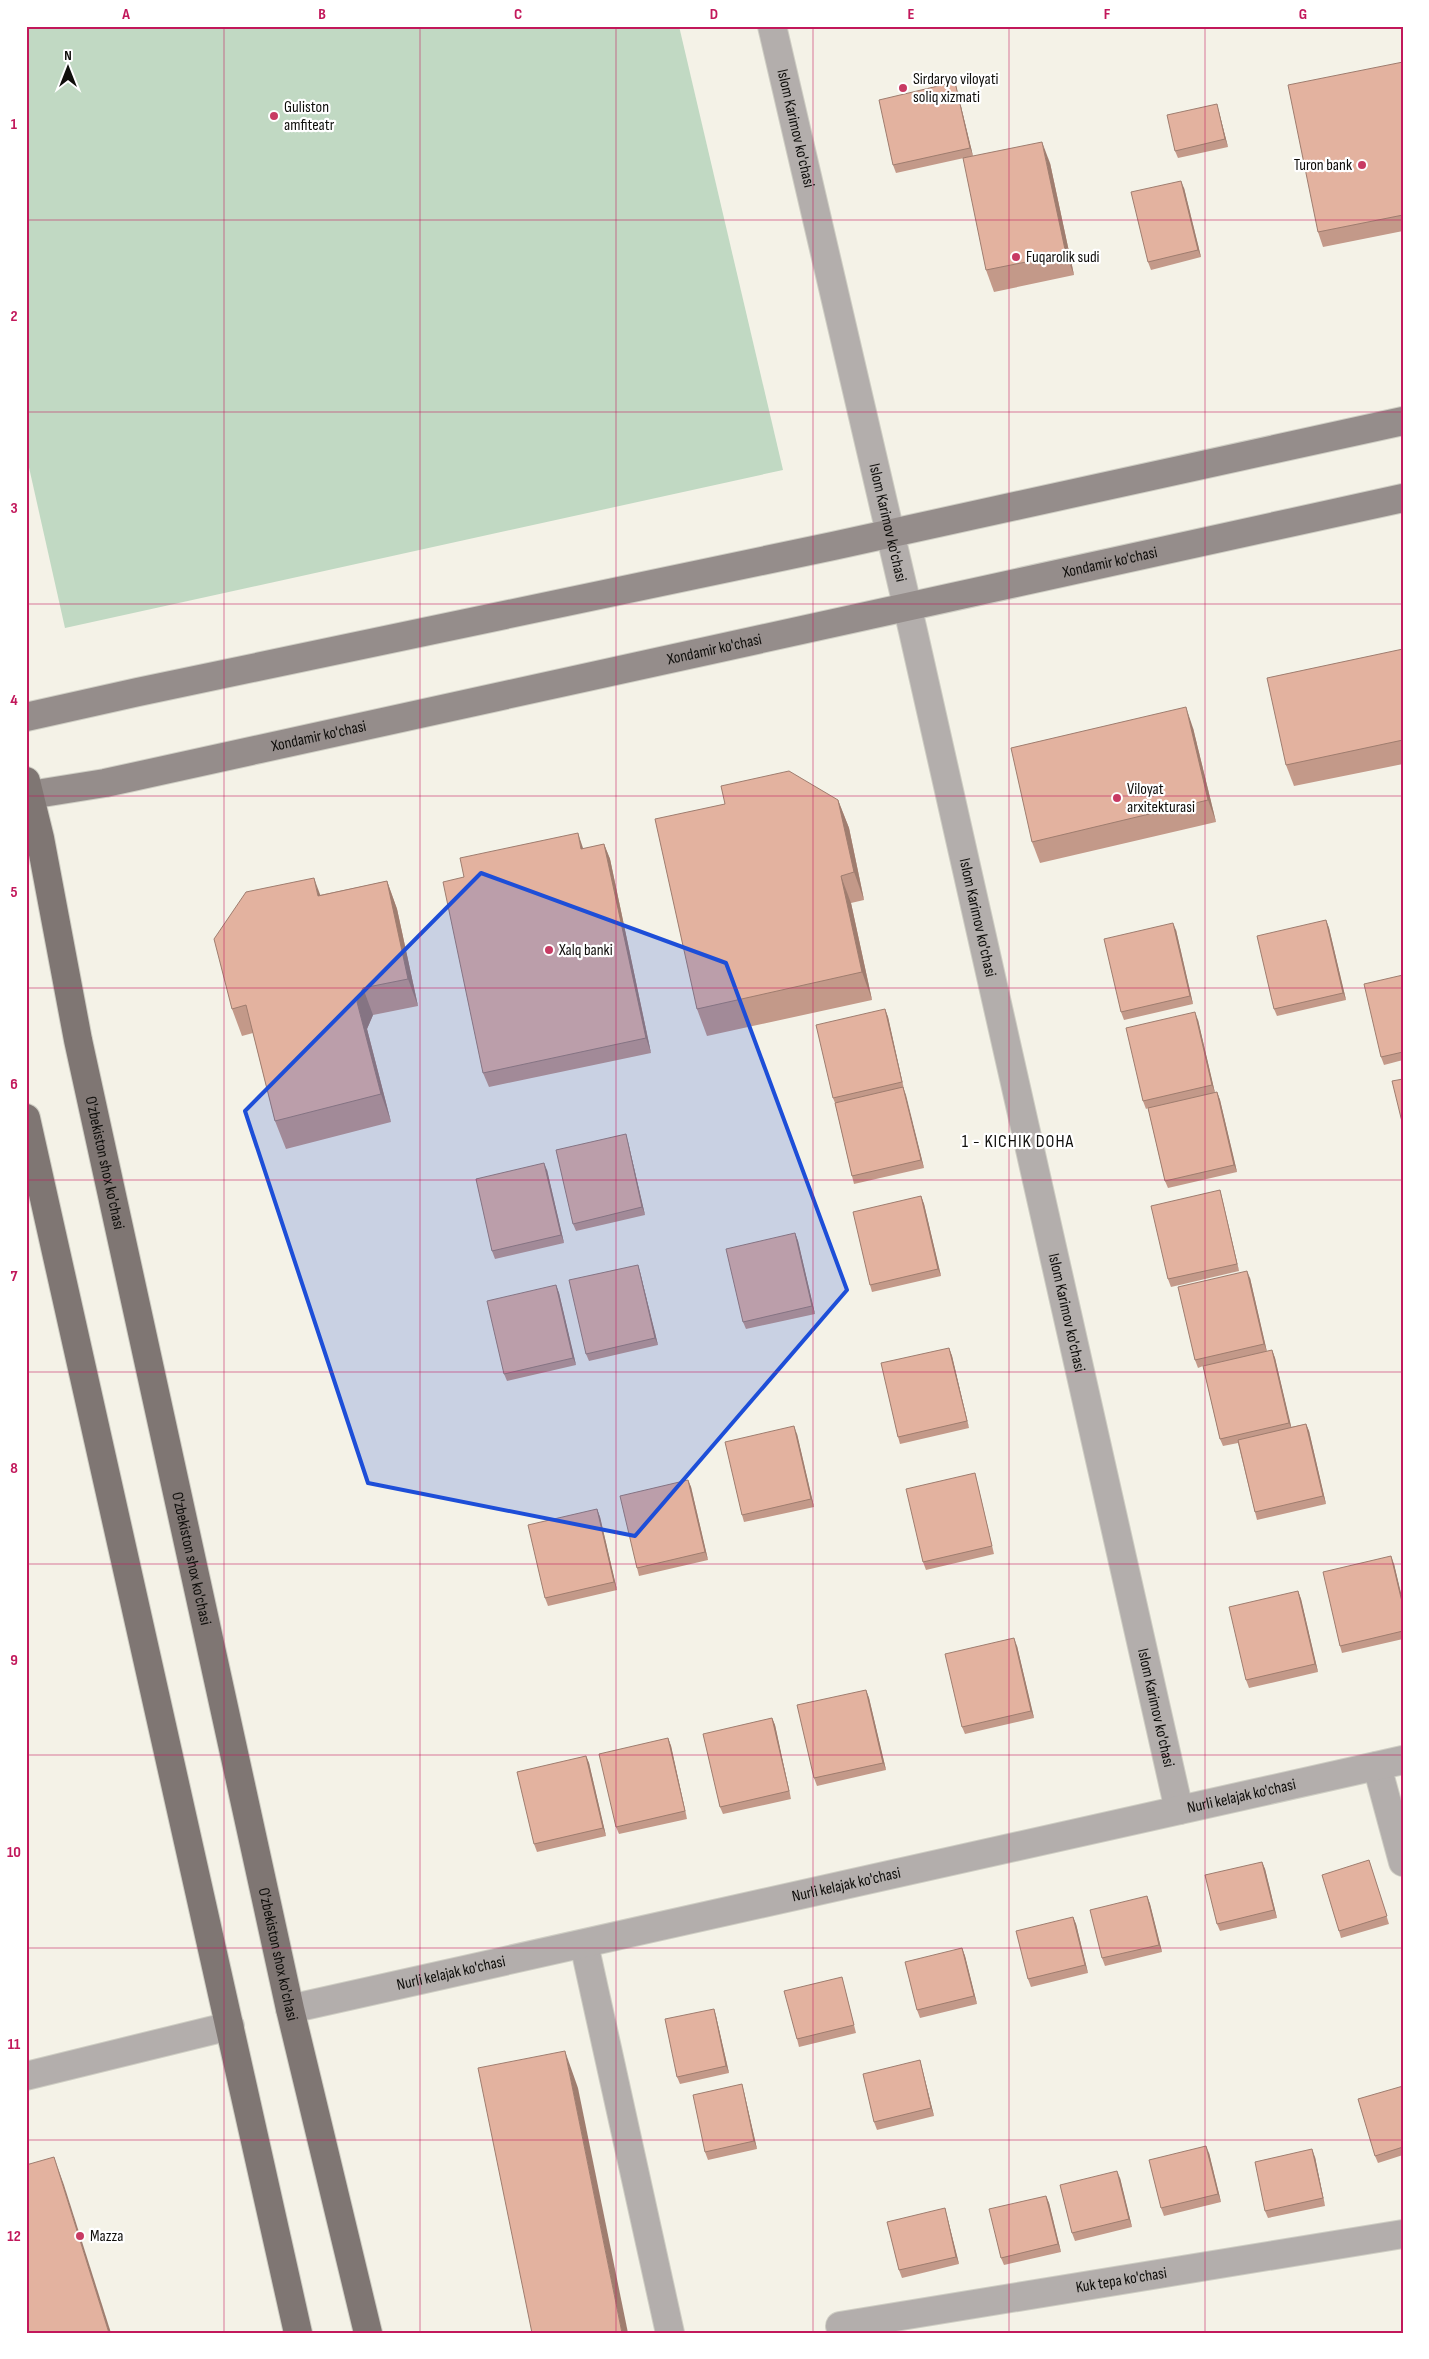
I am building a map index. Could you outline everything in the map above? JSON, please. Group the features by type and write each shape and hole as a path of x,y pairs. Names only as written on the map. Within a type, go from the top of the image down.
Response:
{"main road":[{"path":"26,717 890,534 1403,421"},
{"name":"Xondamir ko'chasi","path":"27,790 105,783 1403,498"},
{"name":"O'zbekiston shox ko'chasi","path":"27,790 40,838 78,1040 290,2009 368,2333"},
{"path":"26,1118 298,2333"}],"street":[{"name":"Islom Karimov ko'chasi","path":"772,26 908,607 1179,1810"},
{"name":"Nurli kelajak ko'chasi","path":"290,2009 1403,1760"},
{"path":"1377,1766 1403,1862"},
{"path":"584,1944 670,2333"},
{"path":"26,2076 230,2026"},
{"name":"Kuk tepa ko'chasi","path":"840,2326 1403,2234"}],"highlighted area":[{"path":"481,873 726,963 847,1290 635,1536 368,1483 245,1111"}],"green space":[{"path":"26,26 679,26 783,470 65,628 26,454"}],"building":[{"path":"1403,62 1403,215 1318,232 1288,85"},
{"path":"955,82 970,148 893,165 879,100"},
{"path":"1217,104 1225,139 1175,151 1167,115"},
{"path":"1042,142 1066,254 986,270 963,158"},
{"path":"1181,181 1198,250 1148,262 1131,192"},
{"path":"1403,649 1403,740 1286,765 1267,678"},
{"path":"1186,707 1208,800 1032,842 1011,748"},
{"path":"789,771 838,800 854,872 841,876 862,972 697,1009 655,819 725,804 721,786"},
{"path":"578,833 581,849 604,844 646,1038 483,1073 443,882 464,877 460,858"},
{"path":"314,878 318,896 387,881 408,979 363,988 357,1002 381,1094 275,1121 246,1005 232,1009 214,939 246,892"},
{"path":"1326,920 1343,993 1274,1009 1257,936"},
{"path":"1173,923 1190,996 1121,1012 1104,939"},
{"path":"1403,975 1403,1052 1381,1057 1364,984"},
{"path":"885,1009 902,1082 833,1098 816,1025"},
{"path":"1195,1012 1212,1085 1143,1101 1126,1028"},
{"path":"1403,1079 1403,1126 1392,1081"},
{"path":"903,1087 921,1160 852,1176 835,1103"},
{"path":"1217,1092 1234,1165 1165,1181 1148,1108"},
{"path":"626,1134 642,1207 573,1224 556,1150"},
{"path":"544,1163 561,1235 492,1251 476,1179"},
{"path":"1220,1190 1237,1264 1168,1279 1151,1206"},
{"path":"921,1196 938,1269 870,1285 853,1212"},
{"path":"795,1233 812,1306 743,1322 726,1249"},
{"path":"638,1265 655,1338 586,1354 569,1280"},
{"path":"1247,1271 1264,1344 1195,1360 1178,1287"},
{"path":"556,1285 573,1358 504,1374 487,1301"},
{"path":"949,1348 967,1421 898,1437 881,1363"},
{"path":"1272,1350 1289,1423 1220,1439 1203,1366"},
{"path":"1306,1424 1323,1496 1255,1512 1238,1440"},
{"path":"794,1426 811,1499 742,1515 725,1442"},
{"path":"975,1473 992,1546 923,1562 906,1489"},
{"path":"688,1480 705,1552 637,1568 620,1496"},
{"path":"597,1509 614,1582 545,1598 528,1525"},
{"path":"1391,1556 1403,1606 1403,1631 1340,1646 1323,1572"},
{"path":"1298,1591 1315,1664 1246,1680 1229,1607"},
{"path":"1014,1638 1031,1711 962,1727 945,1654"},
{"path":"866,1690 883,1763 814,1778 797,1705"},
{"path":"772,1718 789,1791 720,1807 703,1734"},
{"path":"668,1738 685,1811 616,1827 599,1754"},
{"path":"586,1756 603,1828 534,1844 517,1772"},
{"path":"1369,1860 1387,1916 1339,1931 1322,1875"},
{"path":"1262,1862 1274,1910 1217,1924 1205,1875"},
{"path":"1147,1896 1159,1945 1102,1958 1090,1910"},
{"path":"1073,1917 1085,1965 1028,1979 1016,1931"},
{"path":"962,1948 974,1996 917,2010 905,1962"},
{"path":"842,1977 854,2025 797,2039 784,1991"},
{"path":"714,2009 726,2066 677,2077 665,2019"},
{"path":"565,2051 622,2333 532,2333 478,2068"},
{"path":"920,2060 931,2108 874,2122 863,2074"},
{"path":"742,2084 754,2141 705,2152 693,2095"},
{"path":"1403,2086 1403,2147 1375,2156 1358,2099"},
{"path":"1206,2146 1218,2194 1161,2208 1149,2160"},
{"path":"1312,2149 1323,2198 1265,2211 1255,2162"},
{"path":"54,2157 109,2333 26,2333 26,2165"},
{"path":"1117,2171 1129,2219 1072,2233 1060,2185"},
{"path":"1046,2196 1058,2244 1001,2258 989,2209"},
{"path":"945,2208 956,2257 899,2270 887,2222"}],"place":[{"name":"Sirdaryo viloyati soliq xizmati","path":"903,88"},
{"name":"Guliston amfiteatr","path":"274,116"},
{"name":"Turon bank","path":"1362,165"},
{"name":"Fuqarolik sudi","path":"1016,257"},
{"name":"Viloyat arxitekturasi","path":"1117,798"},
{"name":"Xalq banki","path":"549,950"},
{"name":"Mazza","path":"80,2236"}],"district":[{"name":"1 - KICHIK DOHA","path":"1018,1141"}]}
